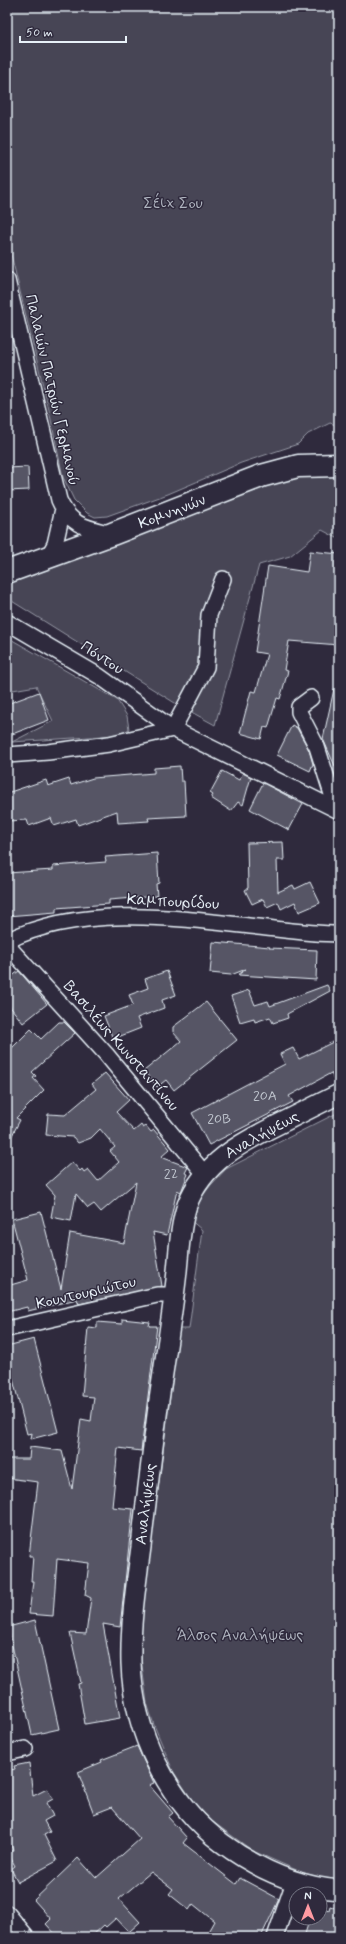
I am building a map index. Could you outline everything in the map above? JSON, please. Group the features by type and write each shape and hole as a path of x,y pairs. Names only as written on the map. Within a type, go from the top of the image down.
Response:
{"main road":[{"name":"Κομνηνών","path":"7,572 112,534 261,476 298,466 339,465"}],"street":[{"name":"Παλαιών Πατρών Γερμανού","path":"7,280 50,467 63,509"},
{"path":"63,509 74,521 84,527 112,534"},
{"path":"48,557 55,544 63,509"},
{"path":"7,755 48,752 109,744 173,729 206,666 209,615 223,580"},
{"name":"Πόντου","path":"7,622 99,676 173,729 338,810"},
{"path":"311,698 299,707 299,712 317,747 338,810"},
{"name":"Καμπουρίδου","path":"7,941 25,933 66,923 134,916 193,920 302,932 339,934"},
{"name":"Βασιλέως Κωνσταντίνου","path":"7,945 106,1054 204,1173"},
{"name":"Αναλήψεως","path":"339,1094 242,1143 222,1156 204,1173 191,1195 185,1210 150,1467 133,1618 131,1663 136,1700 144,1731 173,1793 188,1812 208,1832 235,1852 265,1870 294,1882 339,1890"},
{"name":"Κουντουριώτου","path":"7,1329 157,1295 174,1295"},
{"path":"7,1753 25,1749"},
{"path":"275,1937 294,1882"},
{"path":"7,1913 27,1937"}],"green space":[{"name":"Σέιχ Σου","path":"7,7 339,7 339,426 330,423 308,434 298,444 241,463 168,494 107,516 95,517 87,513 74,500 63,477 49,410 7,238"},
{"path":"339,473 339,539 322,530 290,556 259,565 215,725 175,703 7,598 7,581 286,478"},
{"path":"7,637 117,700 127,716 129,729 120,735 12,742 53,721 36,686 7,691"},
{"name":"Άλσος Αναλήψεως","path":"339,1112 339,1880 322,1878 301,1872 253,1851 213,1822 194,1803 173,1771 154,1725 147,1703 141,1658 142,1612 179,1329 189,1329 202,1230 189,1219 190,1212 211,1185 226,1169"}],"building":[{"path":"28,467 29,490 7,491 7,468"},
{"path":"310,551 339,554 339,645 289,641 284,670 288,671 280,699 277,698 268,728 264,727 261,739 240,733 251,691 256,692 267,654 255,652 268,566 307,572"},
{"path":"334,689 339,690 339,775 323,739"},
{"path":"39,692 49,720 7,736 7,704"},
{"path":"292,725 297,728 309,750 313,764 310,771 277,755"},
{"path":"180,766 181,781 184,781 186,816 148,818 149,821 118,823 117,811 78,825 76,819 54,826 51,818 29,826 27,820 7,821 7,793 46,780 48,786 69,779 71,785 93,778 154,773 154,768"},
{"path":"222,771 239,780 243,773 251,777 243,805 238,802 231,811 211,798 213,795 210,793"},
{"path":"263,783 303,804 289,830 250,809"},
{"path":"283,842 284,860 277,860 278,892 293,885 295,889 310,882 320,903 299,912 295,902 281,909 278,902 267,907 263,899 252,904 245,890 248,888 247,843"},
{"path":"157,853 159,883 156,884 157,896 109,900 109,904 56,908 56,912 7,916 7,873 53,870 53,866 106,862 105,857"},
{"path":"213,942 270,947 269,948 317,950 316,980 238,975 246,969 231,975 210,973"},
{"path":"19,971 47,1004 23,1023 7,1003 7,980"},
{"path":"167,971 176,995 162,1000 164,1008 137,1018 141,1028 113,1039 104,1016 133,1005 129,995 148,988 145,979"},
{"path":"327,985 330,991 287,1014 288,1018 273,1023 270,1017 255,1022 254,1018 240,1022 231,996 249,990 255,1005 268,1001 270,1006"},
{"path":"206,1002 237,1040 174,1090 166,1080 157,1087 144,1071 181,1041 173,1032 173,1027"},
{"path":"59,1022 64,1022 75,1033 32,1072 36,1076 33,1078 44,1090 16,1118 20,1120 7,1145 7,1053 31,1029 41,1039"},
{"path":"339,1039 339,1083 336,1084 331,1073 289,1096 293,1102 209,1145 192,1113 285,1064 280,1054 293,1048 299,1059"},
{"path":"105,1073 129,1100 116,1112 134,1131 141,1125 143,1128 146,1126 151,1132 154,1130 170,1149 161,1157 188,1167 185,1173 188,1174 181,1192 177,1190 167,1235 153,1232 162,1286 79,1304 77,1299 28,1311 27,1307 7,1312 7,1286 28,1280 12,1219 41,1212 61,1289 70,1233 124,1243 136,1182 101,1212 94,1204 88,1208 76,1194 71,1221 51,1217 55,1195 46,1185 72,1162 80,1171 82,1169 84,1172 88,1169 98,1181 119,1162 110,1151 115,1147 100,1129 91,1138 78,1143 73,1137 46,1135 48,1114 65,1115 96,1089 92,1084"},
{"path":"122,1319 150,1322 149,1326 157,1326 141,1451 118,1448 112,1507 133,1509 120,1627 103,1624 120,1718 85,1724 78,1684 81,1683 70,1633 86,1634 91,1598 85,1595 89,1563 57,1559 53,1616 29,1614 33,1581 31,1581 33,1556 29,1556 38,1482 7,1478 7,1459 29,1459 30,1447 62,1451 72,1489 81,1419 91,1421 94,1397 82,1396 88,1327 97,1328 97,1322 122,1324"},
{"path":"34,1339 58,1432 31,1439 32,1433 27,1434 7,1356 7,1346"},
{"path":"35,1620 59,1729 32,1735 8,1627"},
{"path":"137,1746 154,1783 149,1785 173,1813 168,1817 187,1838 183,1843 236,1884 240,1878 279,1899 261,1937 205,1937 214,1921 193,1904 189,1910 169,1894 173,1889 151,1872 119,1899 140,1922 129,1932 116,1918 106,1927 104,1925 91,1937 58,1937 46,1924 51,1919 34,1900 78,1858 96,1878 140,1839 112,1807 94,1814 78,1772 102,1762 101,1760"},
{"path":"29,1763 33,1796 47,1789 53,1799 46,1803 53,1816 44,1821 50,1832 44,1835 57,1861 18,1882 11,1869 15,1866 8,1853 13,1850 7,1838 7,1771 15,1769 14,1766"},
{"path":"330,1906 339,1909 339,1937 304,1937 307,1926 328,1926"}]}
